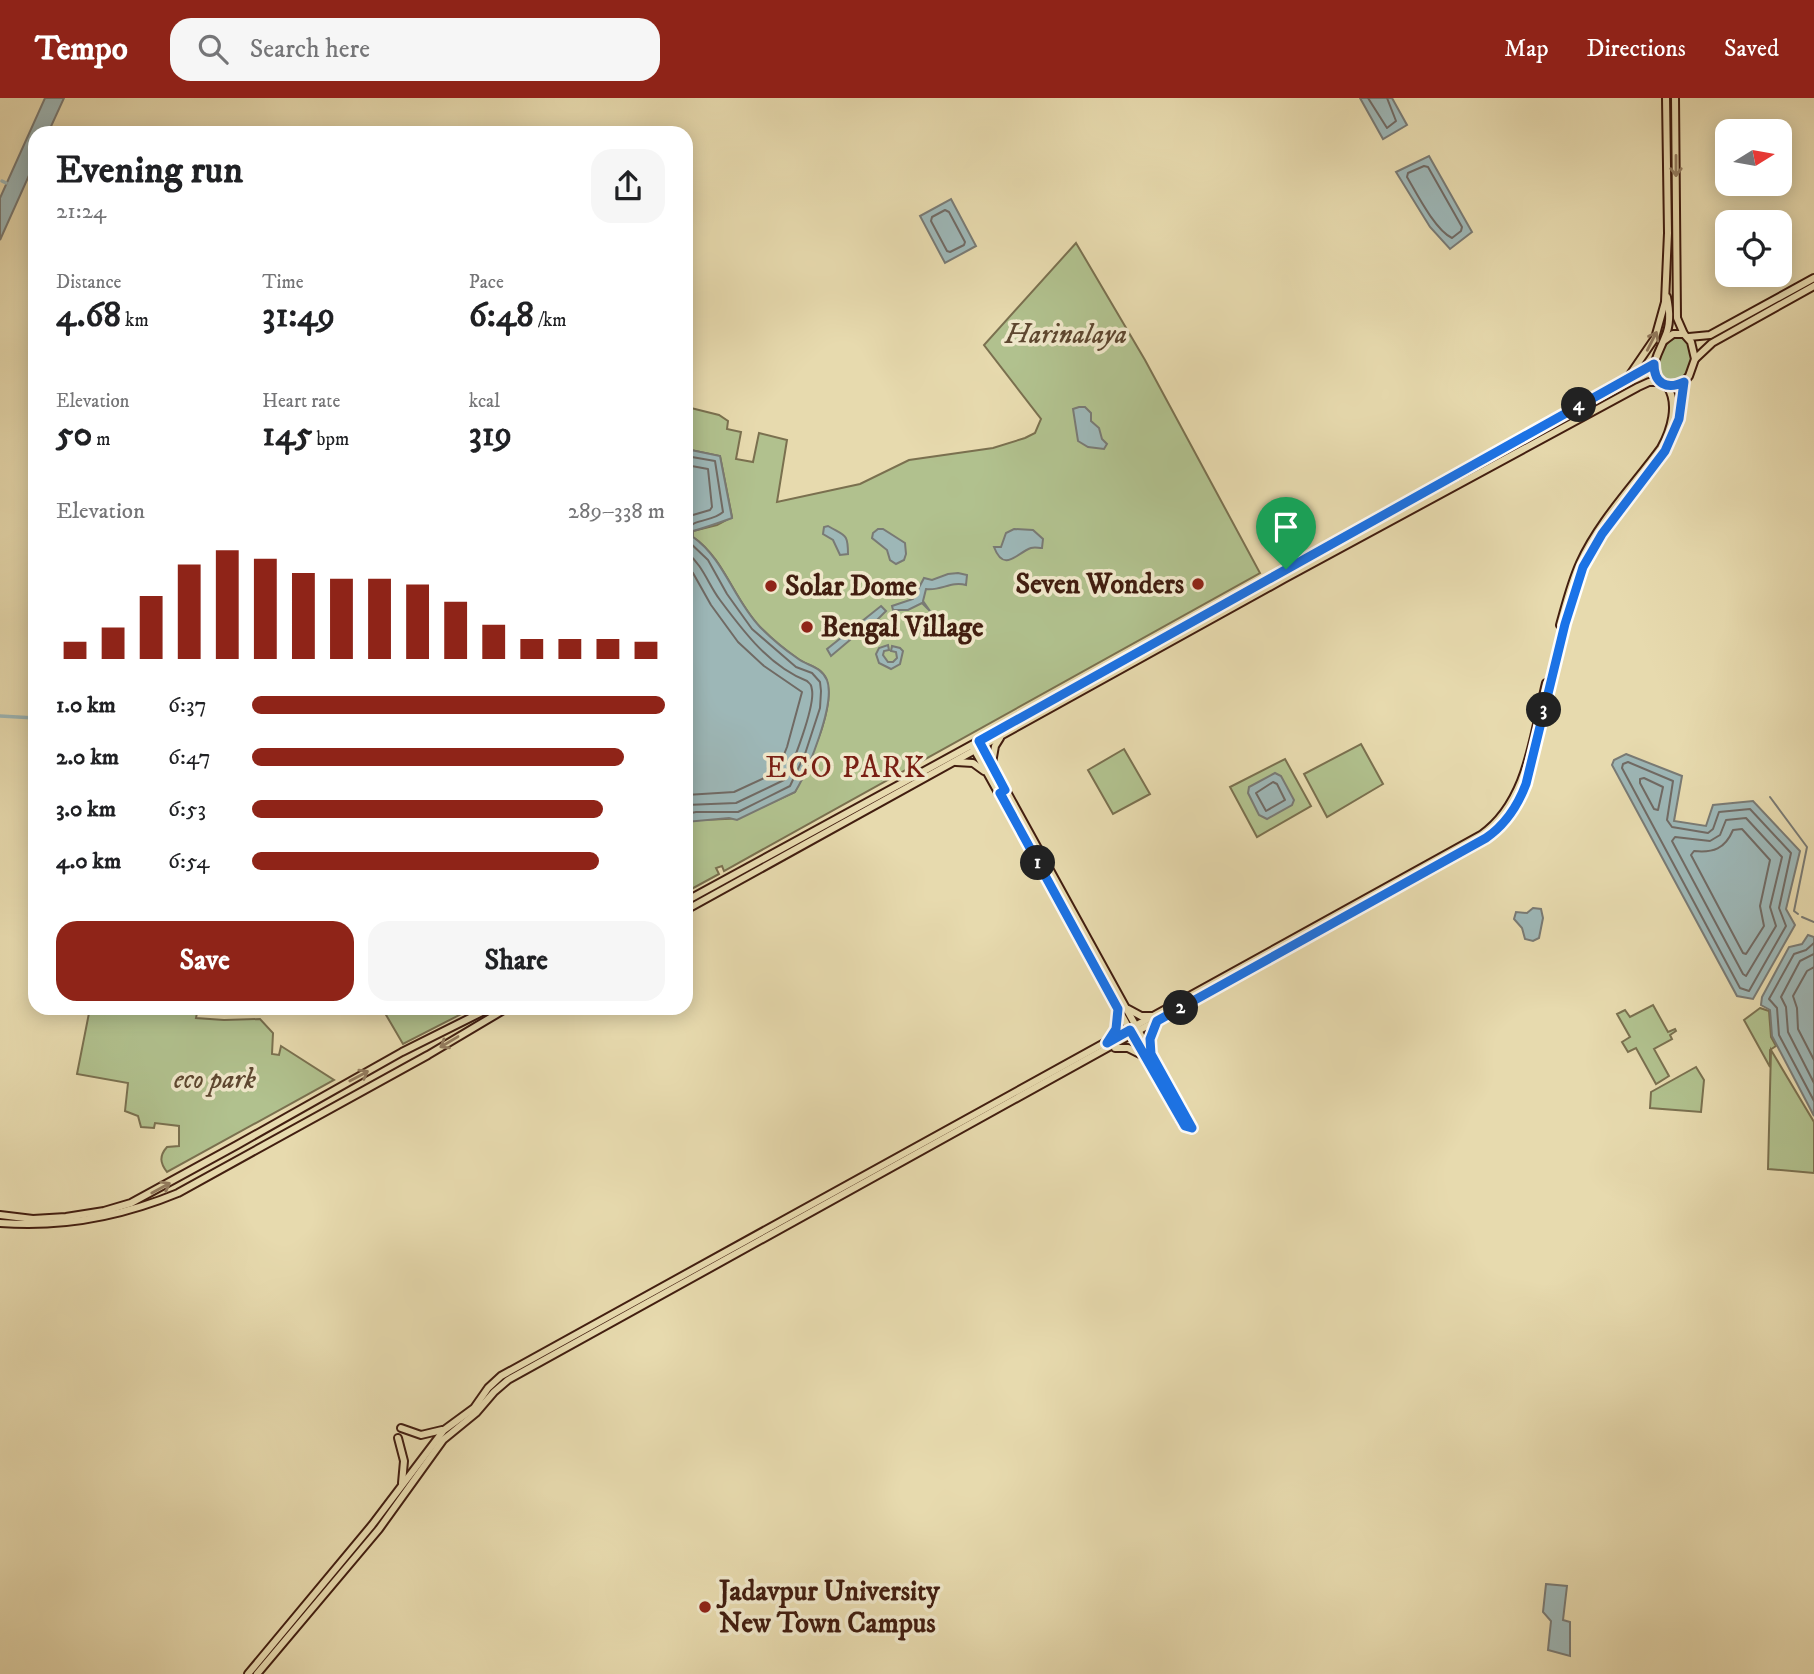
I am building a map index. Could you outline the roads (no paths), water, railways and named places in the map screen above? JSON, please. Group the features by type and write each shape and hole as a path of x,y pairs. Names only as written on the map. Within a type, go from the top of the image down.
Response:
{"main road":[{"path":"1627,379 1655,338 1666,292 1666,98"},
{"path":"1675,98 1677,318 1693,346 1695,359"},
{"path":"1658,288 1667,278"},
{"path":"1665,340 1673,334 1710,335 1814,278"},
{"path":"1121,1007 1141,1016 1158,1018 1486,838 1503,823 1518,802 1526,784 1565,624 1583,567 1602,534 1665,451 1679,419 1684,382 1695,359 1708,345 1814,286"},
{"path":"257,1674 379,1529 443,1440 477,1413 508,1380 1481,835 1506,811 1521,784 1569,590 1581,561 1598,532 1664,441 1671,423 1674,401 1667,386 1654,375 1654,364 1665,340 1670,318 1666,292"},
{"path":"693,897 977,746 1654,364"},
{"path":"693,906 952,763 977,746 1035,720 1284,579 1533,449 1637,387 1649,382 1660,382"},
{"path":"1667,386 1684,382"},
{"path":"993,766 995,746 1004,734"},
{"path":"977,746 993,766 1002,791 1148,1056 1191,1126"},
{"path":"977,746 988,774"},
{"path":"952,763 973,763 988,774 1002,791"},
{"path":"1108,1046 1116,1029 1121,1007"},
{"path":"0,1215 33,1219 66,1217 104,1211 131,1203 402,1052 476,1015"},
{"path":"0,1223 45,1224 95,1219 138,1209 178,1193 496,1015"},
{"path":"1148,1056 1150,1039 1158,1018"},
{"path":"248,1674 372,1525 444,1430 474,1408 494,1382 519,1364 1108,1046 1128,1048 1148,1056"},
{"path":"401,1428 421,1435 444,1430"},
{"path":"398,1438 404,1461 402,1485"}],"water":[{"path":"45,98 64,98 51,126 32,126"},
{"path":"1360,98 1392,98 1407,125 1383,139"},
{"path":"28,136 28,178 0,240 0,198"},
{"path":"1429,156 1472,232 1450,249 1430,227 1396,172"},
{"path":"951,199 976,246 945,263 920,216"},
{"path":"1085,407 1091,413 1091,421 1099,428 1102,439 1107,444 1104,449 1088,447 1078,441 1073,409"},
{"name":"eco park","path":"693,450 720,456 732,518 693,531"},
{"path":"828,526 844,536 848,554 840,555 833,540 823,534 824,527"},
{"path":"878,529 883,529 905,543 904,560 896,564 890,560 887,550 872,538"},
{"path":"1014,529 1033,530 1043,539 1042,548 1031,548 1011,559 1002,559 994,547 1001,547 1006,533"},
{"name":"eco park","path":"693,537 713,557 760,627 792,655 821,672 827,680 829,691 819,737 795,792 737,820 729,818 693,821"},
{"path":"958,573 967,575 966,585 926,589 923,601 930,611 922,603 908,610 893,610 892,606 913,599 924,578 932,580"},
{"path":"881,606 886,611 875,622 831,656 827,649"},
{"path":"888,645 889,650 884,651 883,655 888,662 897,658 896,652 891,651 892,646 903,651 900,664 891,669 879,663 876,654 879,648"},
{"path":"1626,754 1682,776 1674,821 1706,826 1713,805 1753,801 1800,851 1786,909 1795,925 1753,999 1737,996 1612,765 1614,760"},
{"path":"1275,773 1281,776 1294,800 1292,805 1267,819 1259,815 1248,793 1249,787"},
{"path":"1533,908 1541,909 1543,918 1539,938 1533,941 1525,939 1522,928 1514,919 1516,912 1527,913"},
{"path":"1808,935 1814,937 1814,1116 1772,1036 1770,1010 1761,1005 1762,997 1789,947 1802,944"},
{"path":"1546,1584 1567,1586 1563,1620 1570,1622 1570,1656 1548,1650 1551,1621 1543,1612"}],"waterway":[{"path":"2,181 6,183"},
{"path":"0,716 28,718"},
{"path":"1770,797 1807,847 1794,911 1798,914"},
{"path":"1802,917 1814,922"}],"place":[{"name":"Seven Wonders","path":"1198,584"},
{"name":"Solar Dome","path":"771,586"},
{"name":"Bengal Village","path":"807,627"},
{"name":"Jadavpur University New Town Campus","path":"705,1607"}],"district":[{"name":"ECO PARK","path":"846,768"}],"park label":[{"name":"Harinalaya","path":"1066,334"}]}
